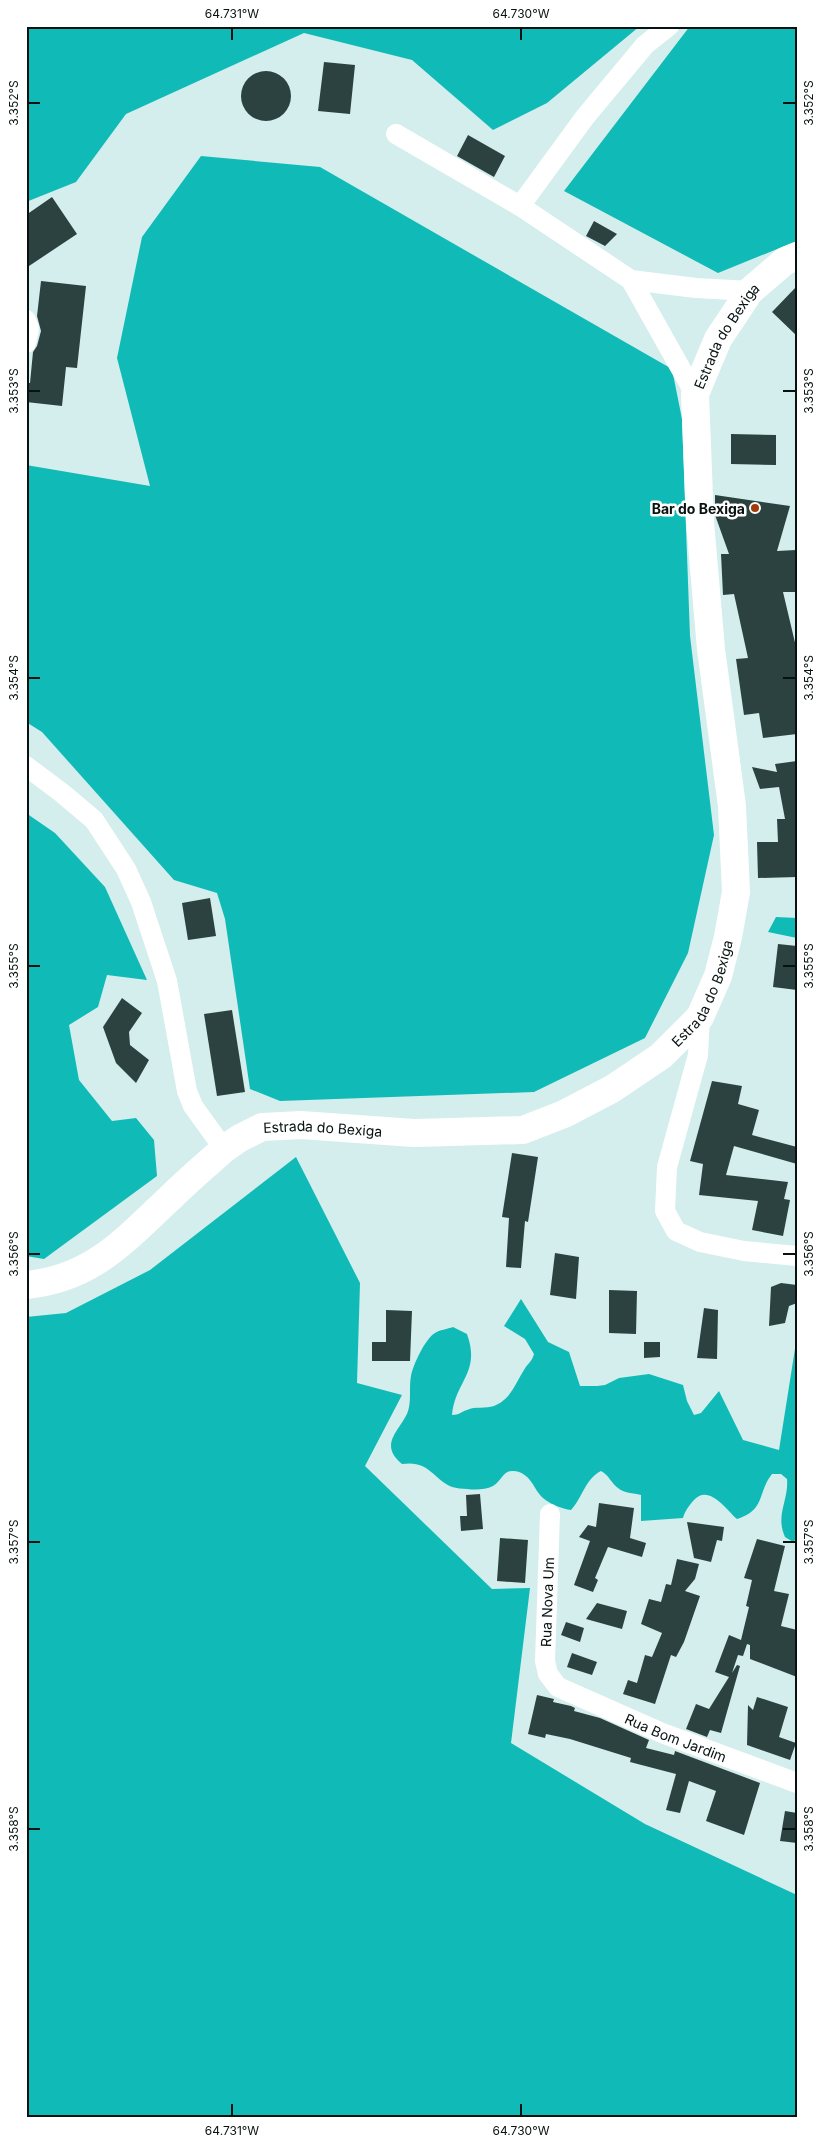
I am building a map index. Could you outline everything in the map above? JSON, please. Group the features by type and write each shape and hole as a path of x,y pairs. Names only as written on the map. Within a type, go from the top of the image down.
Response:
{"street":[{"path":"520,206 585,117 645,45 670,26"},
{"path":"396,134 520,206 631,280 696,288 750,291"},
{"name":"Estrada do Bexiga","path":"26,1285 62,1279 101,1260 128,1238 224,1149 240,1138 262,1128 301,1125 414,1133 523,1130 564,1114 612,1089 661,1056 700,1017 718,976 728,937 736,892 732,806 711,649 700,522 695,394 718,339 750,291 785,261 797,256"},
{"path":"631,280 695,394"},
{"path":"26,320 29,329 26,343"},
{"path":"26,766 94,820 126,869 141,902 167,981 187,1091 199,1115 224,1149"},
{"path":"700,1017 698,1055 668,1167 665,1211 676,1231 700,1242 744,1251 797,1256"},
{"name":"Rua Nova Um","path":"550,1514 545,1661 548,1674 558,1687"},
{"name":"Rua Bom Jardim","path":"558,1687 662,1733 797,1783"}],"shaded area":[{"path":"26,26 640,26 547,103 493,130 412,60 304,33 126,114 76,182 26,202"},
{"path":"690,26 797,26 797,241 718,273 564,191"},
{"path":"201,156 320,167 672,369 682,419 690,636 714,835 688,953 645,1038 534,1092 280,1101 250,1089 225,919 217,893 174,880 42,732 26,722 26,465 150,486 117,358 142,237"},
{"path":"26,813 55,833 105,887 147,980 107,975 98,1007 69,1025 79,1080 112,1121 136,1118 154,1140 157,1176 44,1259 26,1256"},
{"path":"776,917 797,918 797,938 768,932"},
{"path":"296,1157 360,1283 357,1383 402,1395 365,1466 492,1589 530,1588 511,1743 645,1824 797,1895 797,2118 26,2118 26,1317 66,1313 150,1270"},
{"path":"521,1299 548,1342 569,1352 580,1386 605,1385 619,1378 649,1374 683,1385 687,1401 694,1415 701,1413 719,1391 743,1440 779,1450 797,1336 797,1538 793,1542 785,1537 782,1529 781,1522 787,1479 781,1474 772,1474 767,1481 757,1506 753,1511 737,1519 716,1499 705,1495 699,1496 693,1501 683,1518 641,1521 641,1495 620,1490 601,1471 591,1479 571,1510 556,1506 546,1500 531,1481 519,1472 507,1472 496,1484 490,1487 470,1489 452,1487 424,1467 411,1463 402,1464 394,1456 391,1449 392,1442 394,1435 407,1414 410,1403 412,1371 427,1341 437,1332 453,1327 467,1334 471,1358 466,1376 454,1403 452,1415 470,1409 494,1406 509,1395 534,1354 525,1339 504,1326"}],"building":[{"path":"324,62 355,65 350,114 318,111"},
{"path":"266,71 275,73 286,82 291,96 289,105 280,116 266,121 257,119 246,110 241,96 243,87 252,76"},
{"path":"468,135 505,156 494,177 457,156"},
{"path":"52,197 77,234 26,268 26,215"},
{"path":"594,221 617,234 605,246 586,236"},
{"path":"41,281 86,286 77,368 66,367 62,406 26,402 26,383 30,383 33,352 37,346 41,331 37,316"},
{"path":"797,286 797,336 772,312"},
{"path":"731,434 776,435 776,465 731,464"},
{"path":"715,495 790,506 777,551 796,550 797,592 783,592 797,651 797,734 763,738 759,713 744,715 736,659 748,658 734,594 723,595 721,554 729,554 715,515"},
{"path":"797,761 797,877 758,878 757,842 778,842 777,819 785,819 779,787 760,789 752,767 777,772 775,764"},
{"path":"210,898 216,936 188,940 182,903"},
{"path":"778,944 797,946 797,990 773,987"},
{"path":"122,998 142,1013 129,1032 130,1045 149,1060 136,1083 116,1063 103,1027"},
{"path":"232,1010 245,1092 217,1096 204,1014"},
{"path":"712,1081 742,1086 738,1104 759,1110 752,1135 797,1147 797,1164 734,1146 726,1175 788,1182 784,1199 790,1200 783,1236 752,1230 758,1201 699,1195 703,1164 690,1161"},
{"path":"512,1153 538,1157 528,1222 525,1221 521,1268 506,1267 509,1218 502,1217"},
{"path":"555,1253 579,1257 576,1299 550,1295"},
{"path":"781,1283 797,1285 797,1303 789,1306 785,1323 769,1326 771,1287"},
{"path":"609,1290 637,1291 636,1334 609,1333"},
{"path":"704,1308 718,1310 717,1359 697,1358"},
{"path":"386,1310 412,1311 410,1361 372,1361 372,1342 386,1342"},
{"path":"644,1342 660,1342 660,1357 644,1358"},
{"path":"480,1494 483,1529 461,1531 460,1516 467,1516 466,1495"},
{"path":"599,1503 634,1508 630,1538 646,1543 642,1557 608,1547 595,1578 598,1580 593,1592 574,1585 590,1541 579,1537 588,1525 596,1527"},
{"path":"687,1522 724,1527 722,1541 717,1540 711,1562 694,1558"},
{"path":"500,1538 528,1540 525,1583 497,1581"},
{"path":"757,1539 785,1546 774,1591 789,1594 781,1626 797,1630 797,1677 750,1659 750,1645 747,1644 743,1656 738,1655 732,1673 737,1665 740,1666 721,1733 710,1730 707,1737 686,1729 696,1704 709,1709 729,1677 715,1672 729,1635 741,1640 749,1607 746,1606 752,1580 744,1578"},
{"path":"677,1559 699,1564 695,1579 685,1591 700,1596 684,1642 676,1657 671,1655 655,1704 623,1694 628,1680 637,1683 645,1655 652,1657 662,1633 641,1624 649,1599 661,1602 666,1584 671,1585"},
{"path":"597,1603 627,1611 622,1629 586,1619"},
{"path":"566,1622 584,1628 580,1642 561,1635"},
{"path":"572,1653 597,1662 592,1675 567,1667"},
{"path":"537,1695 554,1699 553,1702 571,1706 575,1708 574,1711 600,1718 649,1740 646,1748 674,1755 675,1751 760,1783 744,1835 706,1821 716,1791 689,1781 680,1813 666,1810 676,1774 630,1762 631,1758 570,1739 546,1734 545,1738 528,1734"},
{"path":"757,1697 788,1707 779,1737 796,1743 790,1760 747,1745 748,1705 753,1710"},
{"path":"785,1811 797,1813 797,1843 780,1841"}],"place":[{"name":"Bar do Bexiga","path":"755,508"}]}
